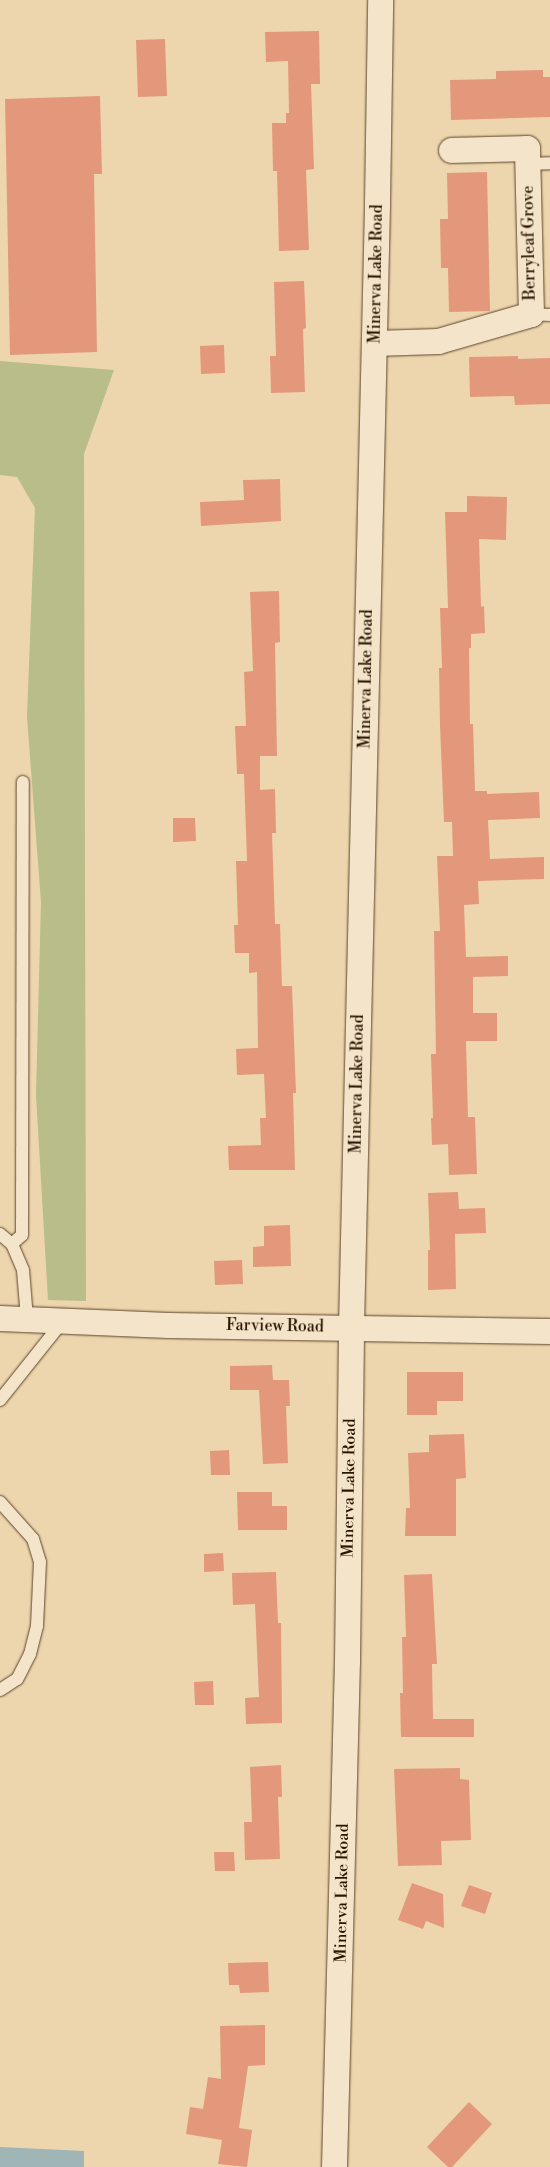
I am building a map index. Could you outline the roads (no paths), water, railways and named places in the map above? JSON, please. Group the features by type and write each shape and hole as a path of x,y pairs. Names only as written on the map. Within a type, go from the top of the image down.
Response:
{"street":[{"name":"Minerva Lake Road","path":"334,2167 347,1661 351,1326 374,343 380,0"},
{"name":"Berryleaf Grove","path":"451,150 527,148 538,164 531,314 540,315"},
{"name":"Berryleaf Grove","path":"374,343 438,341 540,315"},
{"name":"Farview Road","path":"0,1318 168,1325 351,1326 550,1331"}],"lane":[{"path":"12,1244 22,1235 23,782"},
{"path":"0,1234 12,1244 23,1270 26,1319"},
{"path":"0,1400 63,1321"},
{"path":"0,1502 32,1539 40,1562 37,1626 30,1654 17,1679 0,1690"}]}
